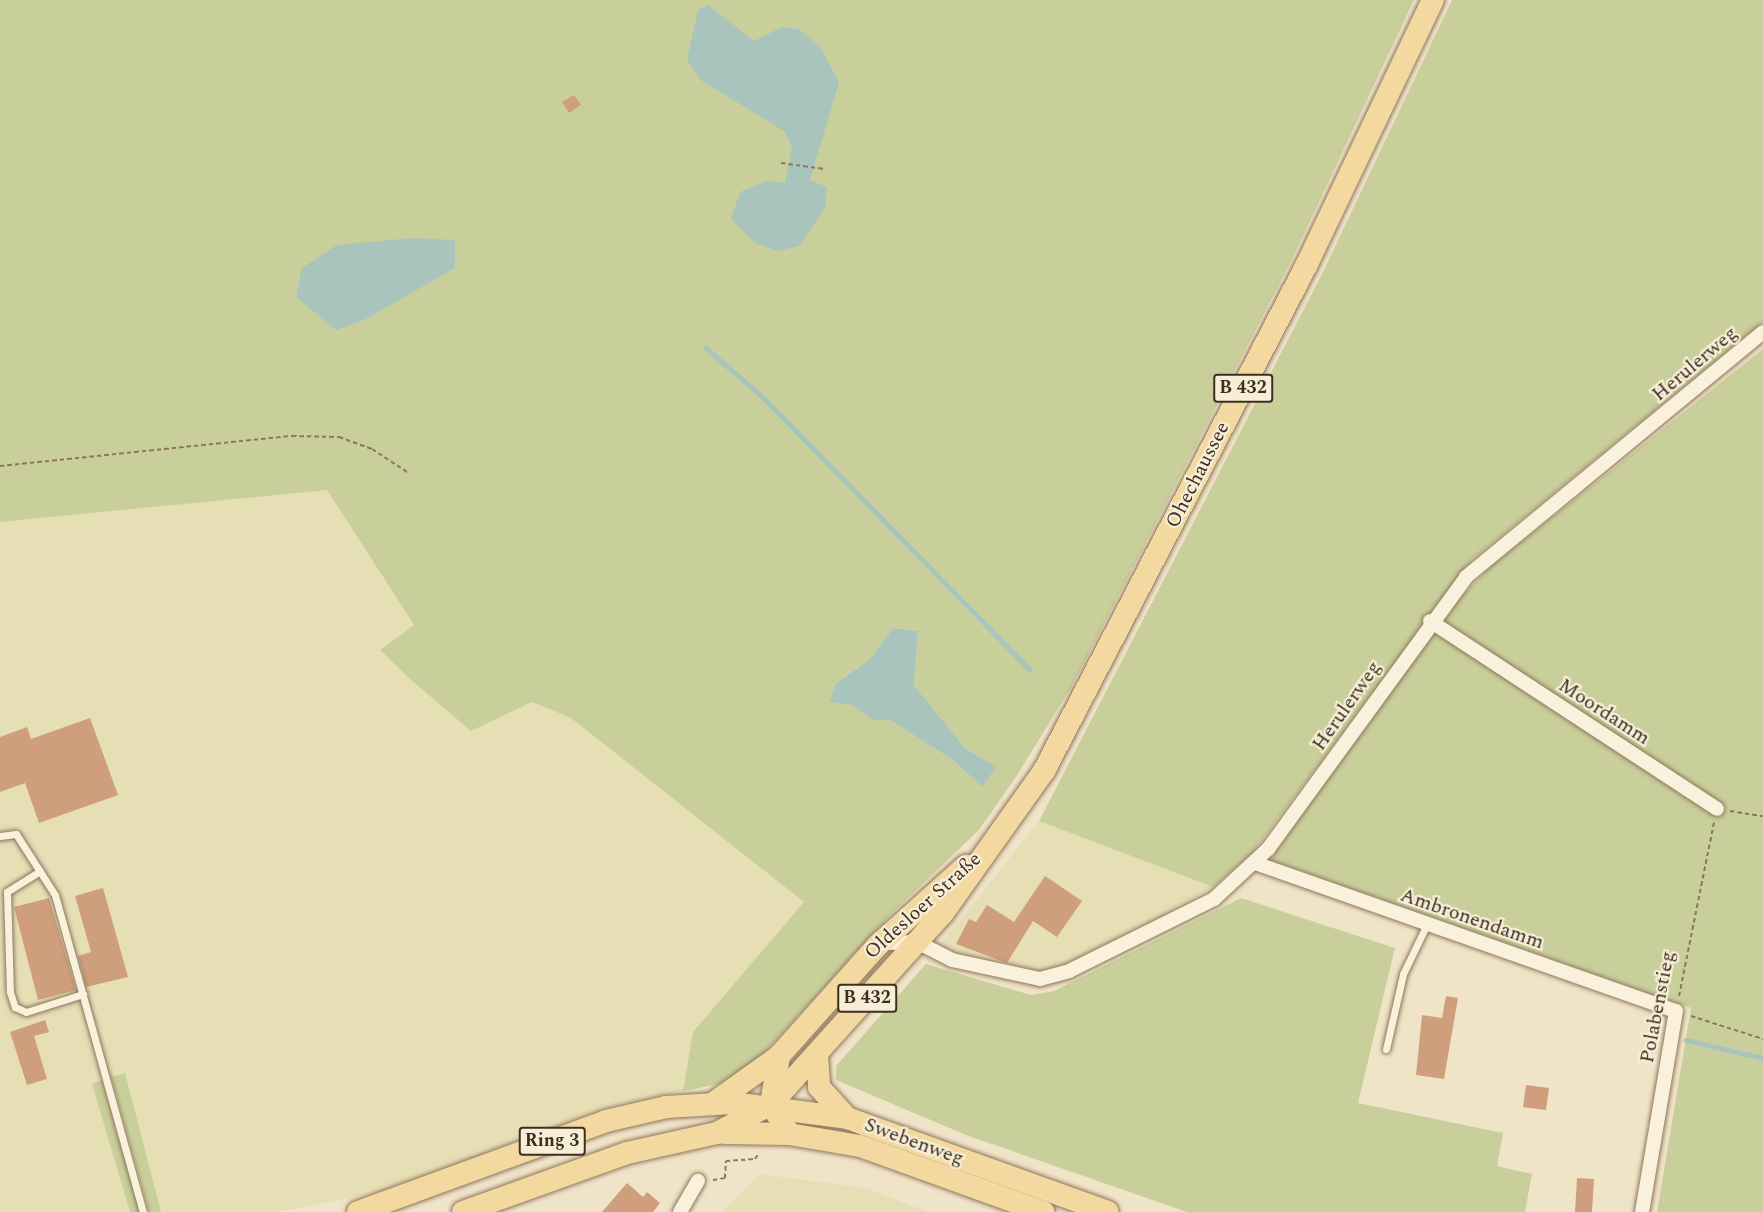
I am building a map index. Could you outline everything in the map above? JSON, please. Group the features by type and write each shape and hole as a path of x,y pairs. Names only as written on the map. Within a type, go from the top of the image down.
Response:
{"main road":[{"name":"Ohechaussee","path":"993,843 1031,792 1079,705 1306,266 1433,0"},
{"name":"Oldesloer Straße","path":"779,1056 877,946 993,843"},
{"name":"Oldesloer Straße","path":"463,1212 627,1153 717,1133 771,1104 917,942 993,843"},
{"path":"817,1055 819,1087 847,1118"},
{"path":"779,1056 771,1104 789,1134"},
{"name":"B 432","path":"713,1103 750,1082 779,1056"},
{"name":"Swebenweg","path":"713,1103 771,1104 847,1118 1108,1212"},
{"name":"Ring 3","path":"358,1212 606,1121 713,1103"},
{"name":"Swebenweg","path":"717,1133 789,1134 876,1150 1043,1212"}],"street":[{"name":"Herulerweg","path":"917,942 941,957 1011,977 1052,977 1197,909 1255,863 1430,621 1493,554 1763,332"},
{"name":"Moordamm","path":"1430,621 1717,809"},
{"name":"Ambronendamm","path":"1255,863 1676,1011"},
{"path":"877,946 917,942 915,924 921,905"},
{"name":"Polabenstieg","path":"1642,1212 1676,1011"},
{"path":"680,1212 698,1181"}],"lane":[{"path":"0,836 16,834 55,895 143,1212"},
{"path":"40,871 7,892 10,992 15,1007 26,1012 83,994"},
{"path":"1386,1049 1403,974 1427,924"}],"path":[{"path":"781,163 825,169"},
{"path":"0,466 292,436 339,437 372,449 410,474"},
{"path":"1717,809 1763,816"},
{"name":"Polabenstieg","path":"1676,1011 1717,809"},
{"path":"1676,1011 1763,1040"},
{"path":"698,1181 725,1178 726,1161 755,1159 762,1149"}],"shaded area":[{"path":"327,490 414,626 381,650 412,681 471,731 532,702 571,718 805,902 693,1032 683,1091 607,1107 391,1189 278,1212 161,1212 124,1073 92,1084 130,1212 0,1212 0,522"},
{"path":"1039,821 1213,887 1081,961 1046,973 1022,972 938,948"},
{"path":"759,1174 866,1188 928,1212 722,1212"}],"green space":[{"path":"0,0 1414,0 1292,259 1072,686 1016,777 979,830 891,914 755,1063 719,1084 683,1091 693,1032 804,902 571,718 532,702 471,731 412,681 380,650 414,625 327,490 0,522","holes":["893,628 918,631 914,685 965,748 995,767 982,787 954,761 890,720 872,720 836,683 869,660"]},
{"path":"1452,0 1763,0 1763,322 1473,559 1253,852 1213,887 1039,821 1322,274"},
{"path":"1763,349 1763,1212 1657,1212 1691,1008 1270,860 1441,618 1490,567"},
{"path":"1241,898 1395,948 1358,1103 1503,1133 1497,1166 1532,1174 1525,1212 1187,1212 966,1135 836,1080 836,1066 926,964 1031,995 1054,991"},
{"path":"888,949 898,949 789,1074 781,1074"},
{"path":"125,1073 161,1212 149,1212 111,1077"},
{"path":"102,1080 140,1212 130,1212 92,1084"}],"water":[{"path":"708,5 754,41 782,27 799,29 821,48 839,82 810,180 827,187 825,208 799,246 778,251 755,243 731,219 740,192 767,181 785,183 792,146 784,131 702,81 687,60 698,10"},
{"path":"413,238 455,240 455,268 364,320 336,330 296,297 302,268 337,245"},
{"path":"893,628 918,631 914,685 965,748 996,767 982,787 954,761 890,720 872,720 853,705 830,702 836,683 869,660"}],"building":[{"path":"574,95 581,105 569,113 562,102"},
{"path":"90,718 118,795 39,823 25,783 0,792 0,737 27,727 31,739"},
{"path":"1045,876 1082,901 1057,937 1033,921 1007,963 956,944 969,919 976,922 987,905 1014,922"},
{"path":"103,888 128,977 86,987 78,956 91,952 75,896"},
{"path":"49,898 76,990 38,1000 14,907"},
{"path":"1446,996 1458,998 1444,1079 1416,1075 1422,1015 1442,1018"},
{"path":"45,1020 49,1032 34,1036 47,1079 27,1085 10,1032"},
{"path":"1526,1085 1549,1088 1546,1110 1523,1107"},
{"path":"1577,1178 1594,1179 1592,1212 1575,1212"},
{"path":"627,1183 643,1197 647,1192 660,1203 653,1212 602,1212"}],"waterway":[{"path":"706,348 763,397 1030,670"},
{"path":"1686,1040 1763,1058"}]}
